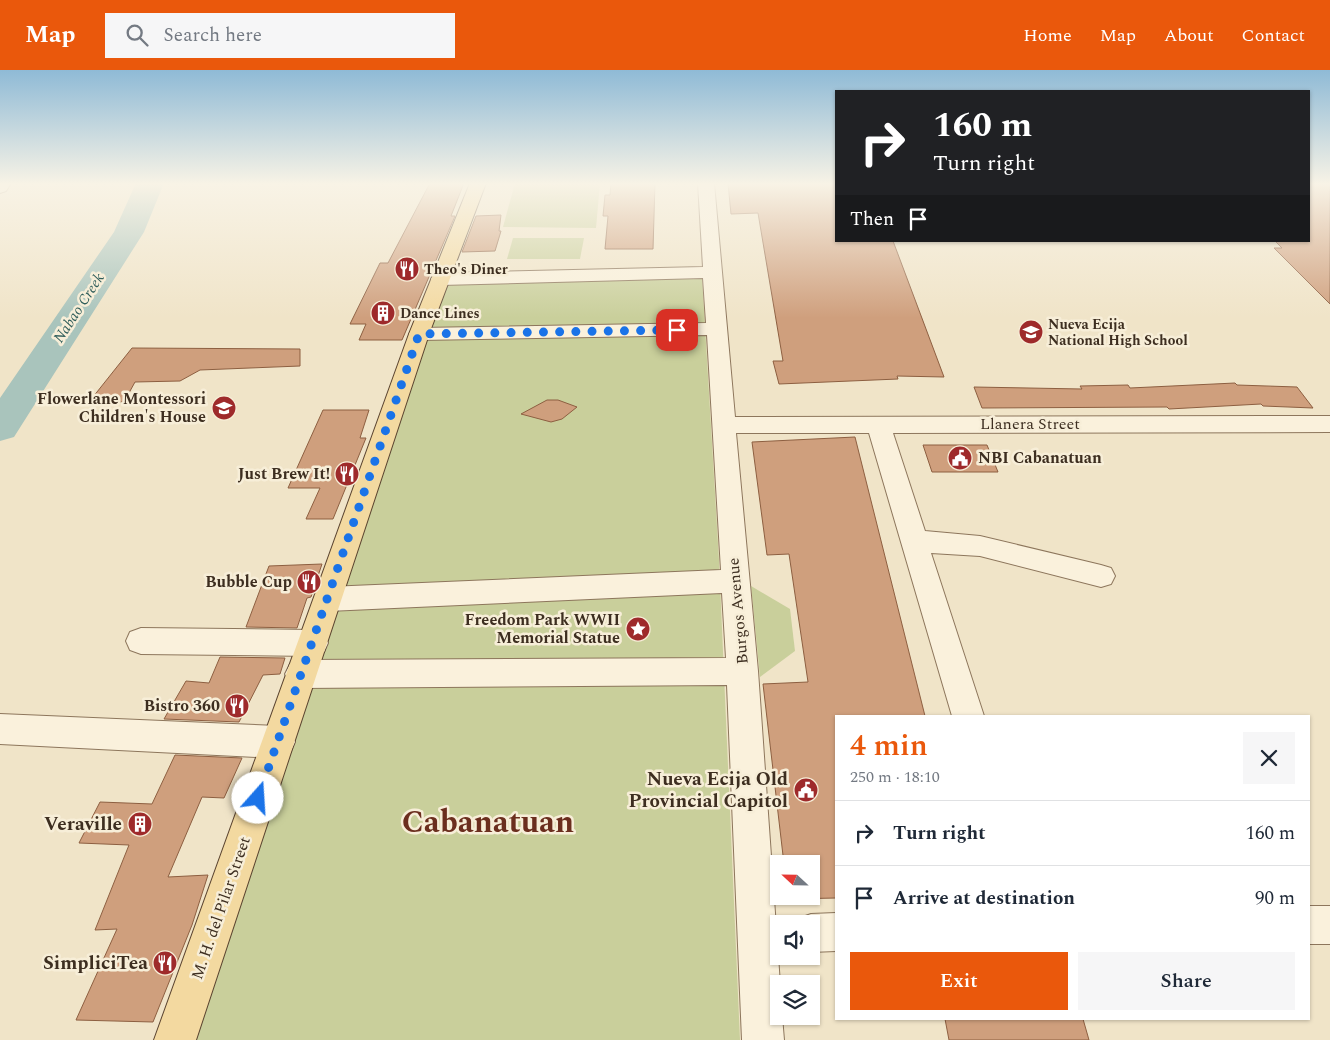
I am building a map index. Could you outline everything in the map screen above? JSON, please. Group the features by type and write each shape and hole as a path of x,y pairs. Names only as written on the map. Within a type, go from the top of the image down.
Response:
{"main road":[{"name":"M. H. del Pilar Street","path":"175,1040 419,334 459,228"}],"street":[{"name":"Burgos Avenue","path":"709,228 742,671 768,935 763,1040"},
{"path":"441,279 712,272"},
{"path":"419,334 717,330"},
{"path":"878,424 968,715"},
{"name":"Llanera Street","path":"730,425 1330,424"},
{"path":"914,541 975,545 1101,576"},
{"path":"328,599 735,581"},
{"path":"141,642 313,643"},
{"path":"301,674 742,671"},
{"path":"0,729 278,742"},
{"path":"1310,925 1330,925"},
{"path":"820,933 835,932"}],"green space":[{"path":"513,238 584,238 580,259 507,259"},
{"path":"702,276 719,560 740,1040 185,1040 445,281"},
{"path":"751,586 790,609 795,651 760,677"}],"building":[{"path":"406,228 450,228 402,340 359,340 366,324 350,324 380,263 388,263"},
{"path":"471,228 499,228 499,231 501,231 495,251 462,252"},
{"path":"607,228 654,228 653,249 605,249"},
{"path":"761,228 835,228 835,242 893,242 944,377 897,376 898,379 779,384 773,361 783,361"},
{"path":"1310,228 1330,228 1330,304 1274,248 1282,248 1276,242 1310,242"},
{"path":"132,348 300,349 300,366 200,370 180,381 135,382 124,402 89,402"},
{"path":"1235,383 1237,385 1297,387 1313,408 1263,406 1261,404 1169,409 1167,407 982,408 974,387 1082,389 1080,386 1128,385 1130,388"},
{"path":"547,400 558,400 577,407 562,419 551,422 521,414"},
{"path":"323,410 369,410 360,438 366,438 333,519 306,519 320,488 288,488"},
{"name":"Nueva Ecija Old Provincial Capitol","path":"855,437 925,715 835,715 835,898 820,898 820,855 783,855 763,684 808,682 789,554 767,555 752,442"},
{"name":"NBI Cabanatuan","path":"923,445 987,445 998,472 932,472"},
{"path":"322,564 311,597 307,598 297,628 246,627 269,566"},
{"path":"220,657 285,658 280,674 263,675 239,722 164,719 186,681 209,683"},
{"path":"175,755 242,758 224,798 202,797 168,877 208,875 192,925 153,1022 76,1020 117,929 95,930 129,845 79,843 100,802 152,804"},
{"path":"945,1020 1083,1020 1089,1040 949,1040"}],"waterway":[{"name":"Nabao Creek","path":"0,428 131,228"}],"place":[{"name":"Theo's Diner","path":"407,269"},
{"name":"Dance Lines","path":"383,313"},
{"name":"Nueva Ecija National High School","path":"1031,332"},
{"name":"Flowerlane Montessori Children's House","path":"224,408"},
{"name":"NBI Cabanatuan","path":"960,458"},
{"name":"Just Brew It!","path":"347,474"},
{"name":"Bubble Cup","path":"309,582"},
{"name":"Freedom Park WWII Memorial Statue","path":"638,629"},
{"name":"Bistro 360","path":"237,706"},
{"name":"Nueva Ecija Old Provincial Capitol","path":"806,790"},
{"name":"Veraville","path":"140,824"},
{"name":"SimpliciTea","path":"165,963"}],"district":[{"name":"Cabanatuan","path":"488,822"}],"route":[{"path":"258,798 419,334 677,330"}]}
